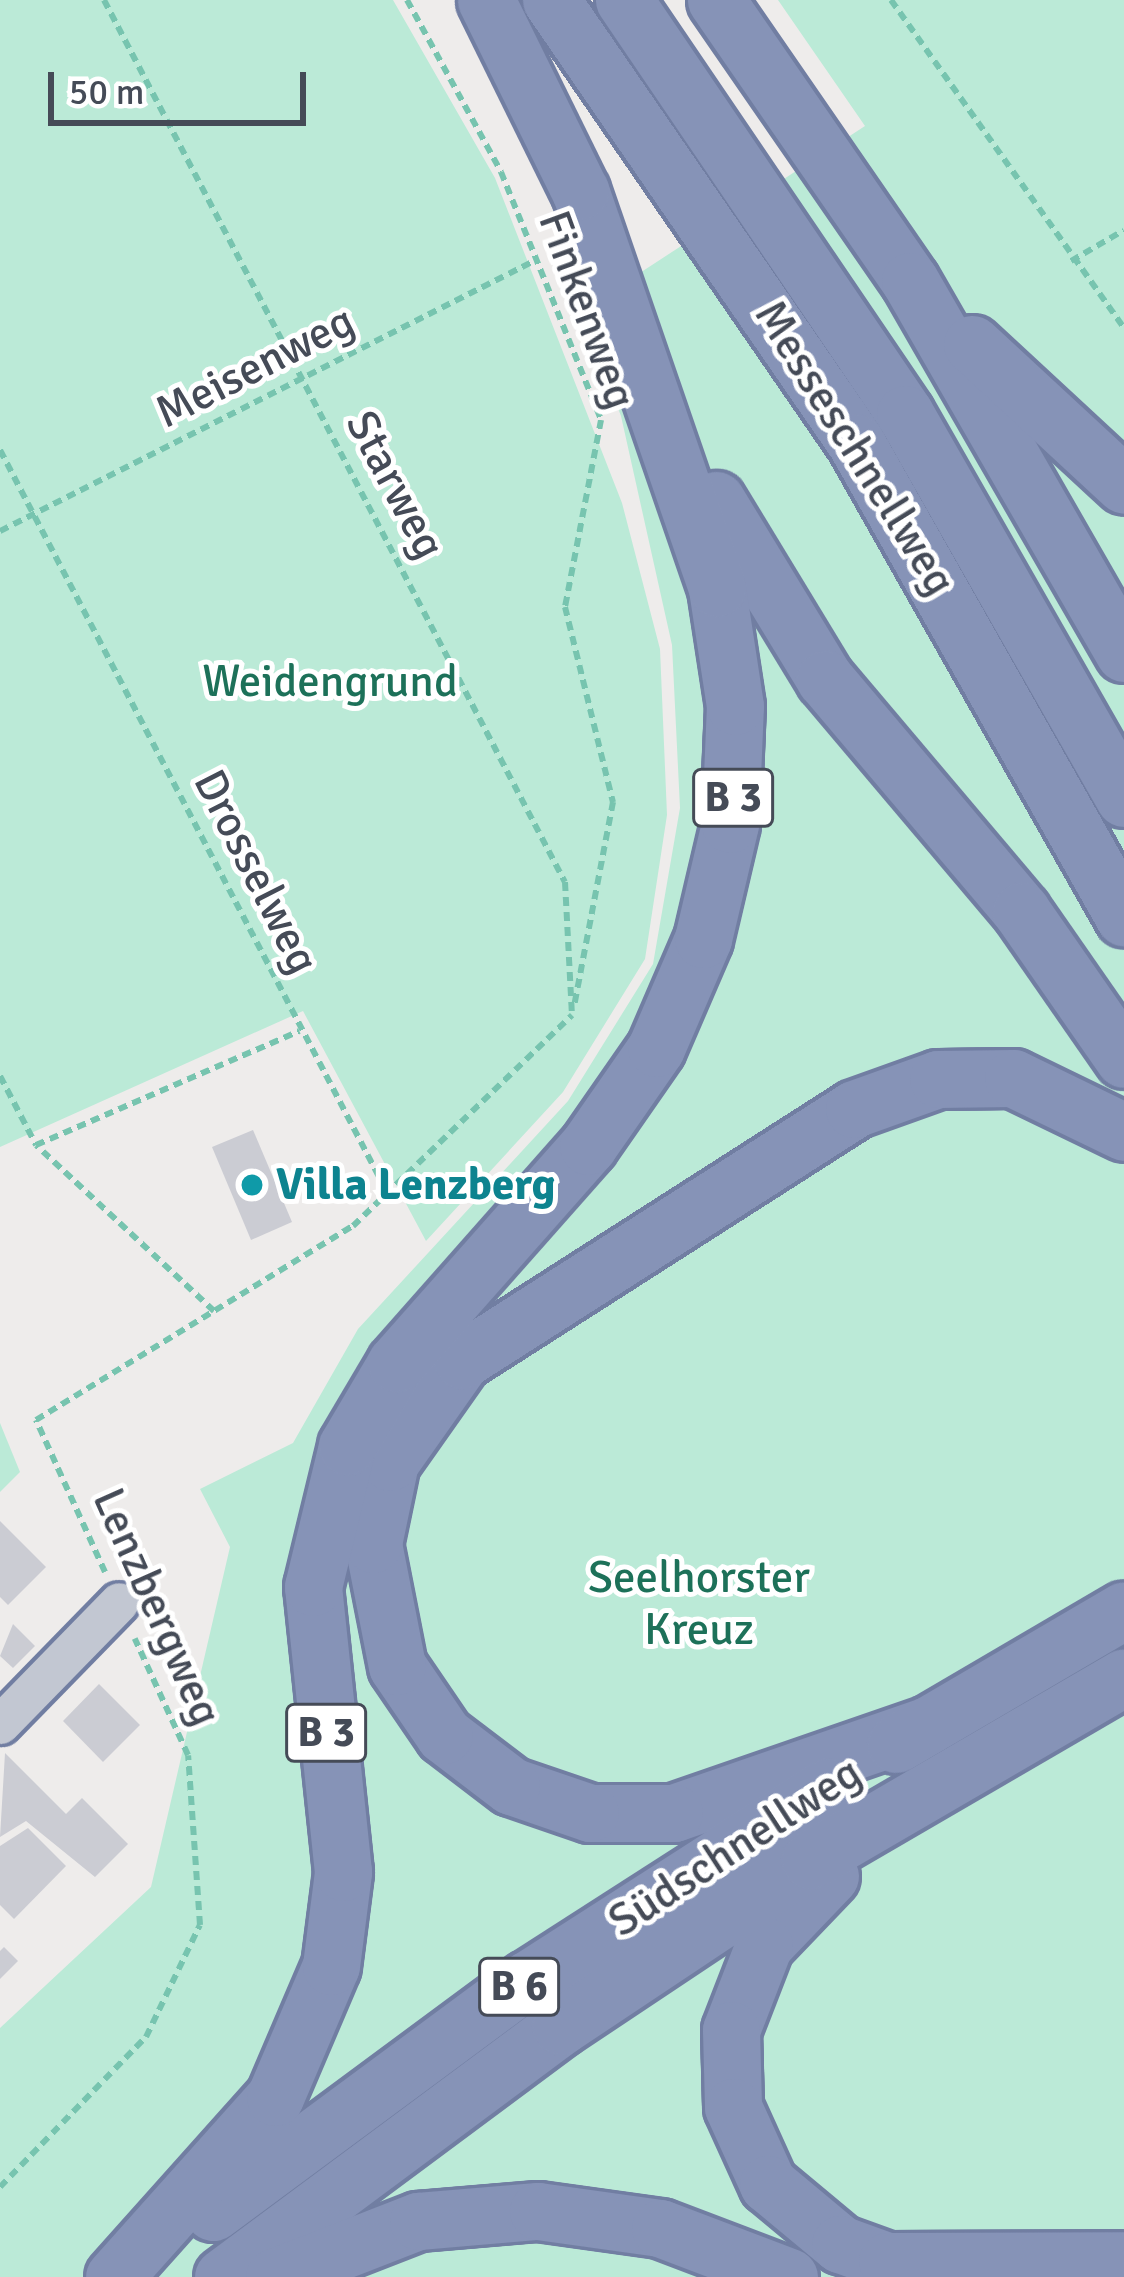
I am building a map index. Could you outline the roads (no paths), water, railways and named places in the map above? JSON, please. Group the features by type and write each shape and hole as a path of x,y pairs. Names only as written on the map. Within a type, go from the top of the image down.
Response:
{"highway":[{"name":"B 3","path":"114,2277 275,2097 331,1966 343,1872 313,1587 347,1446 396,1363 624,1098 682,994 720,882 735,765 729,646 649,368 546,113 486,0"},
{"name":"Messeschnellweg","path":"551,0 856,443 1124,917"},
{"name":"Messeschnellweg","path":"624,0 905,414 1124,798"},
{"path":"716,0 910,281 1124,653"},
{"path":"910,281 1124,485"},
{"path":"649,368 825,679 1022,911 1124,1059"},
{"path":"938,1751 674,1814 590,1813 511,1786 445,1735 397,1666 374,1564 391,1462 462,1360 854,1109 938,1079 1013,1078 1124,1132"},
{"name":"Südschnellweg","path":"223,2277 1124,1610"},
{"name":"Südschnellweg","path":"129,2277 527,1980 938,1751 1124,1678"},
{"path":"938,1751 764,1945 730,2030 733,2107 748,2150 800,2217 887,2261 1124,2260"},
{"path":"274,2277 418,2221 538,2211 660,2228 789,2277"}],"street":[{"path":"0,1724 119,1602"}],"place":[{"name":"Villa Lenzberg","path":"252,1185"}],"park label":[{"name":"Weidengrund","path":"330,682"},
{"name":"Seelhorster Kreuz","path":"699,1604"}]}
